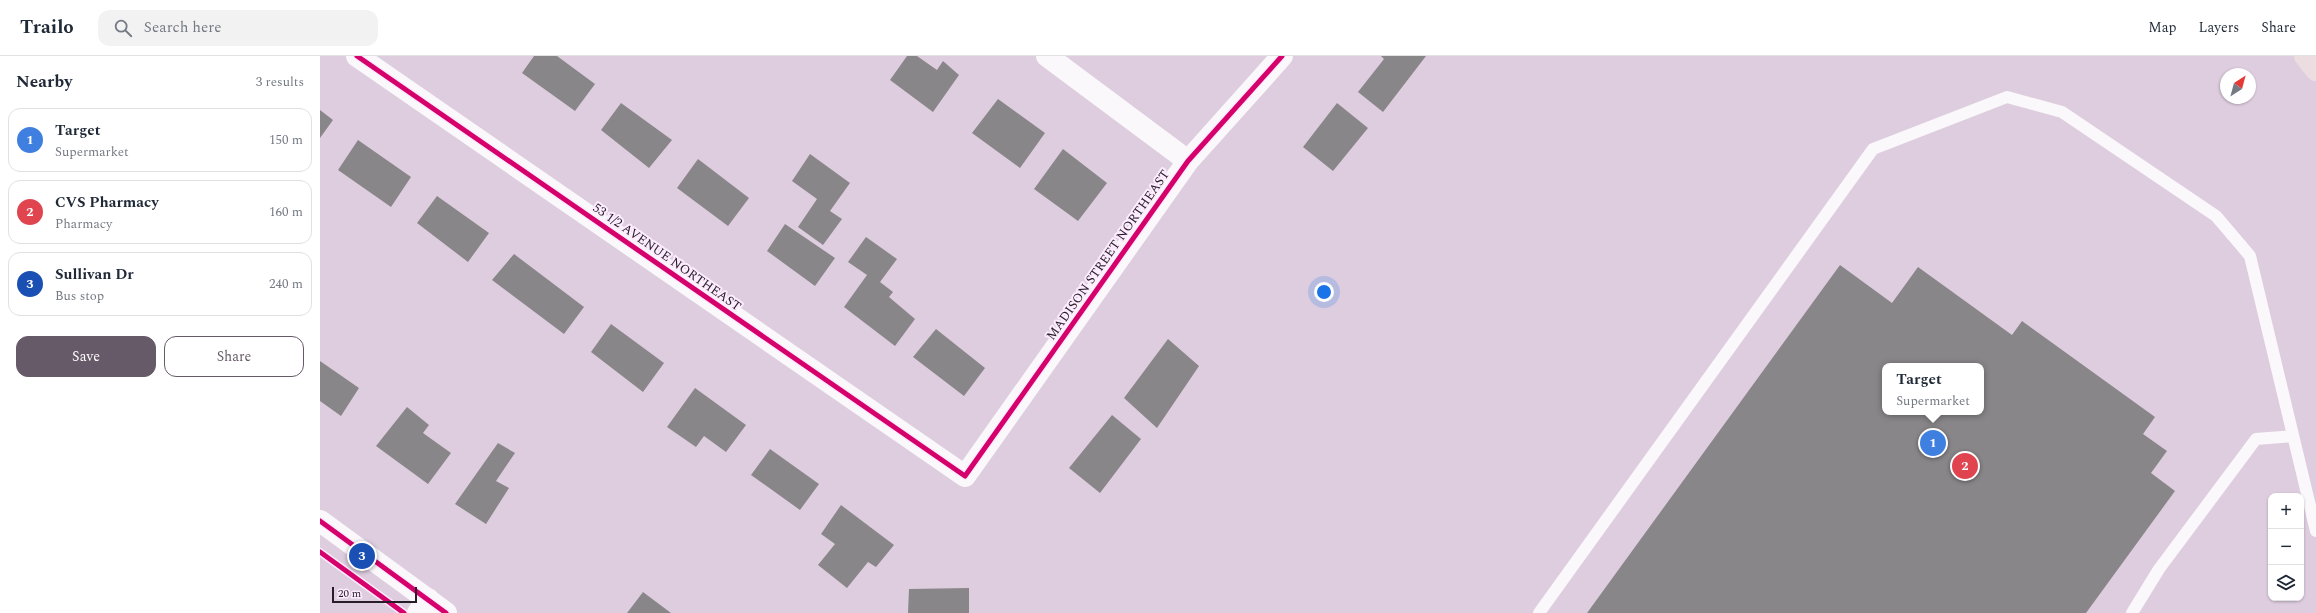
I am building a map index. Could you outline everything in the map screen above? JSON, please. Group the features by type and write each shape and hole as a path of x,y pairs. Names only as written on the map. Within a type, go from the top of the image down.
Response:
{"highway":[{"path":"2305,56 2316,70"}],"street":[{"name":"53 1/2 AVENUE NORTHEAST","path":"357,56 965,476"},
{"path":"1047,56 1188,161"},
{"name":"MADISON STREET NORTHEAST","path":"965,476 1188,161 1282,56"},
{"path":"320,521 423,606 446,613"}],"lane":[{"path":"1539,613 1873,149 2007,97 2062,112 2216,216 2250,256 2316,531"},
{"path":"2132,613 2159,569 2256,439 2293,436"}],"building":[{"path":"534,56 557,56 595,84 575,111 522,73"},
{"path":"907,56 917,56 937,70 943,61 959,75 933,112 890,80"},
{"path":"1381,56 1426,56 1383,112 1358,92 1384,59"},
{"path":"998,99 1045,133 1020,168 972,133"},
{"path":"621,103 672,140 649,168 601,130"},
{"path":"1337,103 1368,128 1333,171 1303,147"},
{"path":"320,110 333,120 320,138"},
{"path":"358,140 411,177 391,207 338,170"},
{"path":"1063,149 1107,183 1078,221 1034,189"},
{"path":"810,154 850,183 830,211 842,219 823,245 798,227 817,199 792,181"},
{"path":"698,159 749,198 728,226 677,188"},
{"path":"437,196 489,233 468,262 417,223"},
{"path":"785,224 835,258 815,286 767,251"},
{"path":"866,237 897,259 880,282 893,292 889,297 915,319 895,346 844,307 867,275 848,262"},
{"path":"514,254 584,307 564,334 492,280"},
{"path":"1840,265 1892,303 1918,267 2012,335 2022,321 2155,417 2143,434 2167,451 2151,473 2175,491 2086,613 1587,613"},
{"path":"611,324 664,363 643,392 591,352"},
{"path":"936,329 985,368 964,396 913,357"},
{"path":"1168,339 1199,366 1157,428 1124,398"},
{"path":"320,361 359,388 341,416 320,401"},
{"path":"695,388 746,425 726,452 704,436 696,447 667,427"},
{"path":"407,407 429,425 423,433 451,453 428,484 376,446"},
{"path":"1112,415 1141,439 1100,493 1069,468"},
{"path":"498,443 515,453 496,481 509,488 486,524 455,504"},
{"path":"770,449 819,484 800,510 751,475"},
{"path":"841,505 894,545 876,567 868,562 847,588 818,565 835,544 821,534"},
{"path":"969,588 969,613 908,613 909,589"},
{"path":"643,592 671,613 627,613"}],"cycle path":[{"path":"357,56 965,476 1188,161 1282,56"},
{"path":"320,521 446,613"},
{"path":"320,552 404,613"}],"place":[{"name":"Target","path":"1933,443"},
{"name":"CVS Pharmacy","path":"1965,466"},
{"name":"Sullivan Dr","path":"362,556"}]}
